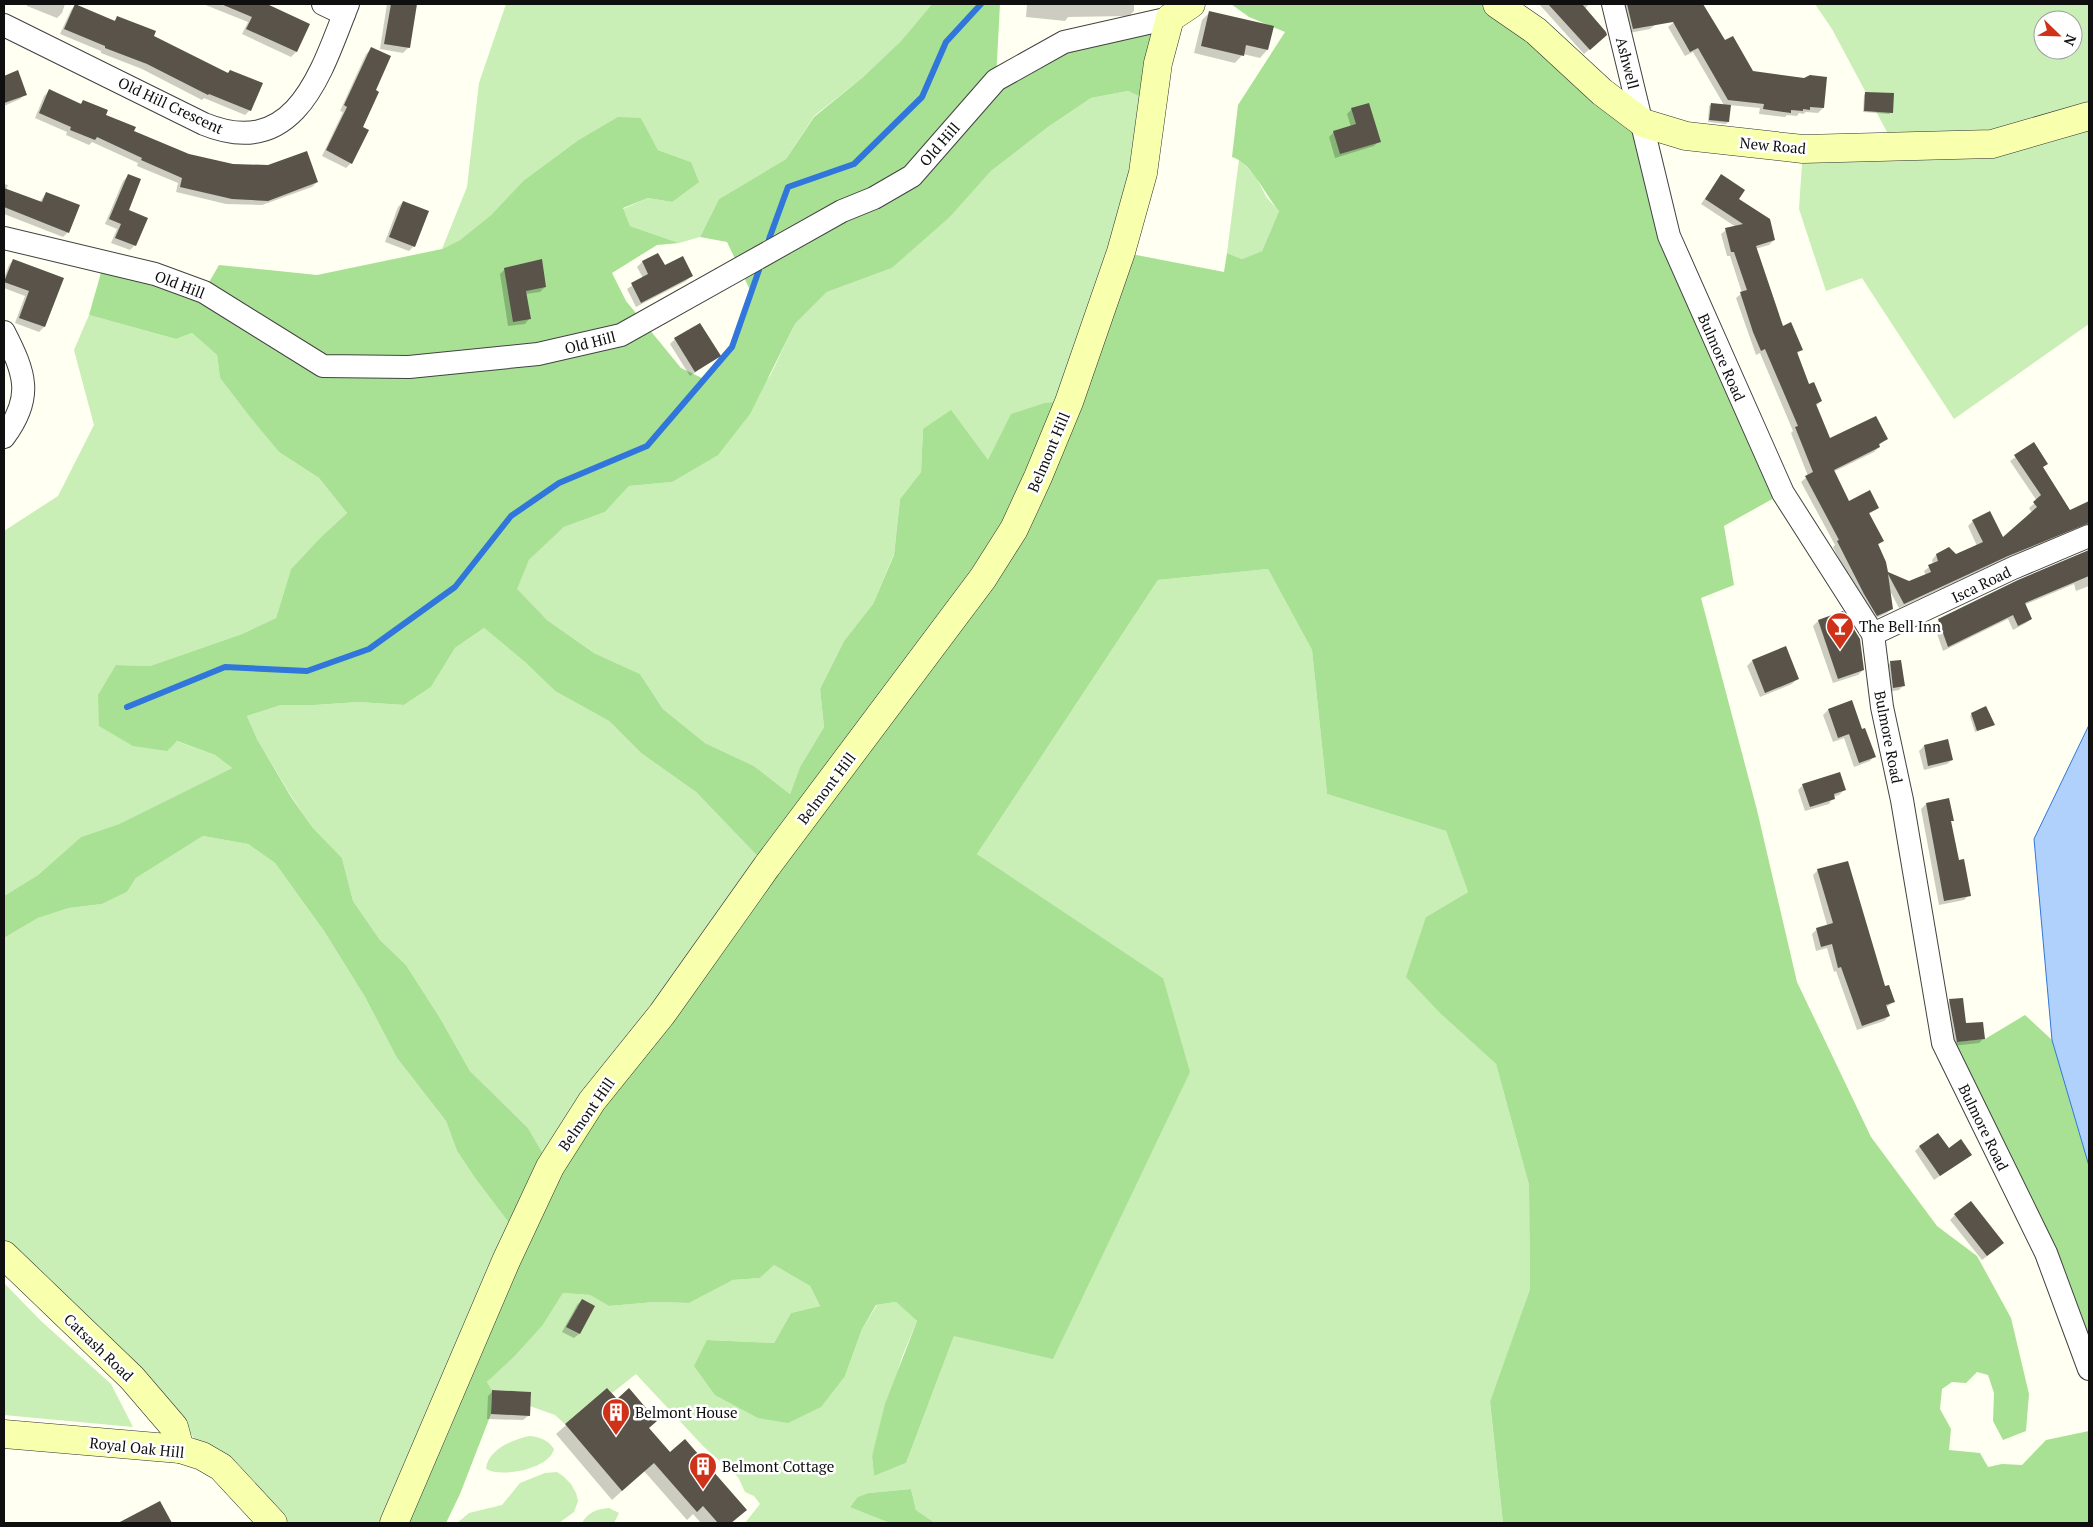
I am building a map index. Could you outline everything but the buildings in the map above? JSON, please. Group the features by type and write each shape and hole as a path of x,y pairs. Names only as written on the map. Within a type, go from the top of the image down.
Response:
{"main road":[{"name":"New Road","path":"1497,4 1536,31 1602,92 1643,123 1686,136 1803,149 1992,144 2089,116"},
{"name":"Belmont Hill","path":"394,1523 506,1261 550,1167 592,1101 662,1014 767,866 983,578 1014,529 1069,402 1121,252 1143,174 1158,63 1181,11"},
{"name":"Catsash Road","path":"4,1255 132,1378 174,1427 180,1449"},
{"name":"Royal Oak Hill","path":"4,1434 180,1449 202,1456 221,1467 273,1523"}],"street":[{"name":"Old Hill Crescent","path":"4,25 204,124 222,131 238,133 256,131 276,125 293,114 307,96 321,72 346,9 323,4"},
{"name":"Ashwell","path":"1613,4 1643,123"},
{"name":"Old Hill","path":"4,238 155,274 204,292 323,366 409,367 538,354 621,334 833,216 874,198 912,176 996,80 1064,42 1181,11"},
{"name":"Bulmore Road","path":"1643,123 1668,236 1775,476 1783,493 1873,634 1882,708 1902,800 1944,1043 2046,1253 2089,1369"},
{"path":"4,332 23,373 23,395 17,418 4,437"},
{"name":"Isca Road","path":"1873,634 2013,568 2089,536"}],"green space":[{"path":"506,4 932,4 901,41 862,78 814,116 786,159 719,199 700,237 679,243 630,226 623,209 648,198 672,202 691,162 658,150 641,118 577,141 523,181 491,215 460,240 442,249 467,187 479,83"},
{"path":"932,4 1000,4 996,79 1064,42 1170,18 1151,102 1128,91 1091,98 1048,127 991,171 950,217 892,268 827,292 795,324 750,414 718,455 672,482 629,486 605,512 564,527 529,560 517,589 547,620 594,653 640,674 663,709 705,743 754,766 790,794 800,767 824,727 820,689 844,641 873,604 894,555 900,499 921,472 923,429 951,410 988,460 1011,414 1045,403 1069,401 1121,252 1224,272 1227,253 1242,259 1262,251 1279,211 1246,165 1232,157 1238,105 1285,32 1249,17 1231,4 1497,4 1643,123 1669,236 1783,493 1724,526 1734,585 1701,598 1757,810 1797,982 1871,1137 1937,1226 1977,1256 2011,1318 2029,1394 2026,1431 2003,1440 1993,1421 1994,1393 1988,1375 1977,1372 1966,1383 1952,1382 1942,1389 1940,1409 1951,1429 1949,1450 1980,1453 1988,1467 2002,1464 2022,1465 2046,1440 2089,1431 2089,1523 1503,1523 1490,1402 1530,1289 1529,1185 1496,1064 1442,1015 1406,977 1426,917 1468,892 1446,831 1327,794 1312,650 1268,569 1158,580 977,854 1163,978 1190,1072 1053,1359 954,1336 906,1463 874,1476 872,1456 885,1404 917,1321 896,1302 876,1305 862,1329 845,1376 821,1407 788,1423 758,1418 715,1395 694,1366 707,1340 774,1343 791,1313 820,1306 810,1286 774,1265 760,1278 733,1280 689,1303 655,1302 609,1306 590,1295 563,1293 543,1325 514,1357 487,1382 492,1390 491,1414 460,1494 446,1523 408,1523 449,1431 517,1265 559,1173 767,866 696,792 641,753 609,721 555,691 525,662 484,628 455,648 431,687 404,705 358,702 281,705 247,716 257,739 291,797 313,828 342,858 353,901 380,940 406,965 440,1018 470,1071 528,1128 545,1157 512,1227 457,1151 446,1121 397,1058 365,997 324,931 275,863 248,844 203,836 136,878 127,892 102,904 69,908 38,918 4,938 4,896 38,875 81,837 119,824 232,768 215,755 177,741 167,751 133,746 99,726 98,695 116,665 150,666 242,634 276,618 291,569 347,513 319,478 279,452 220,378 217,355 192,333 176,339 89,315 104,262 204,291 219,265 317,275 442,249 460,240 491,215 523,181 577,141 618,117 641,118 658,150 691,162 699,182 672,202 648,198 623,208 630,226 679,243 657,245 612,273 626,301 681,368 704,379 732,347 751,292 727,242 700,237 719,199 786,159 814,117 862,78 901,41"},
{"path":"1815,4 2089,4 2089,324 1954,419 1862,278 1826,291 1799,209 1803,149 1895,147 1832,29"},
{"path":"1128,91 1151,102 1069,402 988,460 923,429 921,472 900,499 894,554 873,604 844,641 820,689 824,727 800,767 790,794 754,766 705,743 663,709 640,674 594,653 547,620 516,589 529,560 564,527 605,512 629,486 672,482 770,376 795,324 827,292 892,268 950,217 991,171 1048,127 1091,98"},
{"path":"1239,159 1256,177 1267,198 1279,211 1262,251 1242,259 1227,253"},
{"path":"89,315 176,339 192,333 217,355 220,378 279,452 319,478 347,513 291,569 276,618 242,634 150,666 117,665 176,741 215,755 232,768 119,824 81,837 38,875 4,896 4,531 58,496 94,425 74,350"},
{"path":"1268,569 1312,650 1327,794 1446,831 1468,892 1426,917 1442,1015 1496,1064 1529,1185 1530,1289 1490,1403 1503,1523 935,1523 916,1510 911,1489 869,1493 850,1506 890,1523 745,1523 760,1504 754,1496 745,1492 738,1477 704,1447 636,1374 612,1393 607,1388 565,1424 555,1415 530,1406 531,1392 492,1390 487,1382 514,1357 543,1325 563,1293 590,1295 609,1306 655,1302 689,1303 733,1280 760,1278 774,1265 810,1286 820,1306 791,1313 774,1343 707,1340 845,1376 862,1329 877,1305 896,1302 917,1321 902,1357 872,1456 874,1476 906,1463 954,1336 1163,978 977,854 1158,580"},
{"path":"484,628 525,662 555,691 609,721 641,753 696,792 767,866 545,1157 528,1128 470,1071 440,1018 406,965 380,940 353,901 342,858 313,828 291,796 257,739 247,716 281,705 358,702 404,705 431,687 455,648"},
{"path":"203,836 248,844 275,863 324,931 365,997 397,1058 446,1121 457,1151 512,1227 383,1523 290,1523 202,1449 178,1416 4,1242 4,938 38,918 69,908 102,904 127,892 136,878"},
{"path":"2025,1015 2052,1040 2089,1166 2089,1369 1944,1043 1985,1039"},
{"path":"4,1283 40,1320 111,1384 133,1427 4,1415"},
{"path":"530,1436 544,1440 554,1449 544,1462 513,1472 493,1472 486,1469 487,1462 491,1456 502,1446"},
{"path":"557,1472 571,1484 578,1501 574,1512 559,1523 457,1523 469,1513 502,1505 520,1483 545,1473"},
{"path":"911,1489 916,1510 935,1523 890,1523 850,1507 858,1497 869,1493"},
{"path":"609,1508 619,1513 614,1523 582,1523 593,1512"}],"water":[{"path":"2089,725 2089,1166 2052,1040 2034,839"}],"waterway":[{"path":"769,239 788,187 854,164 922,97 946,42 981,4"},
{"path":"127,707 225,667 307,671 369,649 455,587 511,516 559,483 647,446 732,347 759,270"}],"place":[{"name":"The Bell Inn","path":"1840,650"},
{"name":"Belmont House","path":"616,1436"},
{"name":"Belmont Cottage","path":"703,1490"}]}
